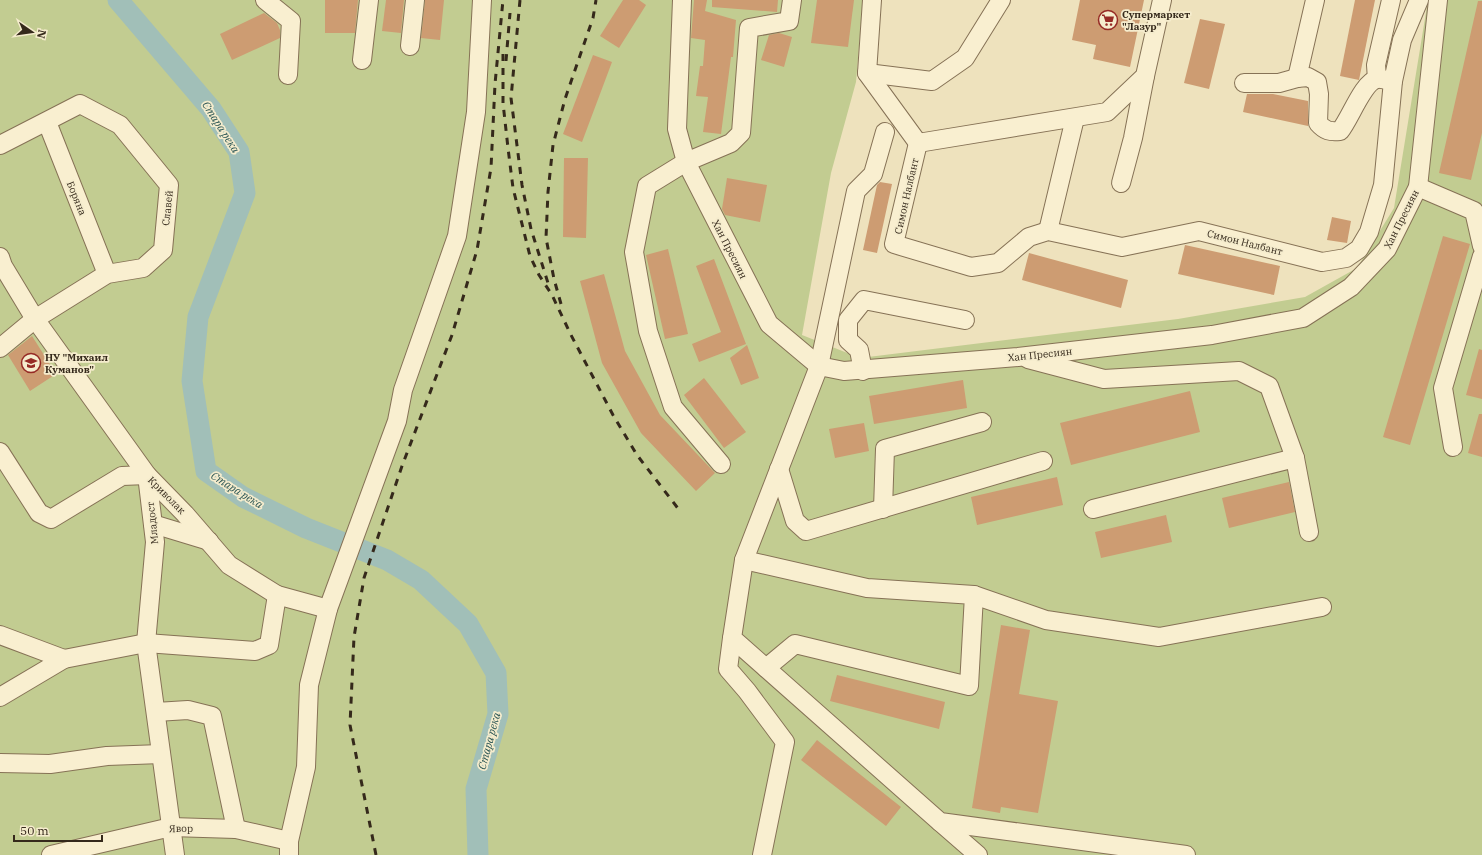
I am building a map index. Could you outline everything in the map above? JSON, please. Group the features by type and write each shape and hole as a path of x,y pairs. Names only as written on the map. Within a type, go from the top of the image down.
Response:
{"street":[{"path":"265,0 291,21 288,75"},
{"path":"362,60 370,0"},
{"path":"410,46 415,0"},
{"path":"289,848 306,767 309,685 328,609 397,420 403,390 457,236 476,112 482,0"},
{"name":"Хан Пресиян","path":"682,0 677,129 686,162 769,324 819,366 844,372 1018,356 1212,335 1303,318 1351,288 1387,249 1418,187 1438,0"},
{"path":"721,464 673,407 648,331 634,252 647,186 686,162 731,143 741,133 750,28 789,21 792,0"},
{"path":"872,0 866,73 918,143 1107,112 1145,76"},
{"path":"866,73 932,81 965,58 1001,0"},
{"path":"1121,183 1133,138 1162,0"},
{"path":"1297,78 1315,0"},
{"path":"1244,83 1279,83 1297,78 1308,77 1317,82 1319,94 1318,123 1323,129 1331,132 1340,131 1367,85 1385,80 1376,65 1391,0"},
{"name":"Симон Налбант","path":"918,143 894,244 971,267 998,263 1029,237 1048,231 1122,247 1199,230 1322,262 1346,258 1358,249 1369,232 1383,185 1385,80 1419,0"},
{"name":"Славей","path":"0,145 80,104 120,125 169,185 163,250 143,268 107,274 35,319 0,348"},
{"path":"1048,231 1075,118"},
{"name":"Боряна","path":"47,122 107,274"},
{"path":"762,855 785,742 747,691 728,669 744,560 819,366 856,191 873,174 885,132"},
{"path":"1418,187 1474,211 1482,246"},
{"path":"1453,447 1444,388 1482,256"},
{"name":"Младост","path":"1,263 35,319 147,475 155,542 146,643 175,855"},
{"path":"863,371 859,350 848,340 848,320 864,300 965,320"},
{"path":"1018,356 1104,379 1239,371 1269,386 1295,458 1309,532"},
{"path":"883,509 885,449 982,422"},
{"name":"Криволак","path":"0,452 39,513 51,519 122,476 147,475 185,514 229,565 277,595"},
{"path":"1093,509 1295,458"},
{"path":"779,469 795,520 806,531 1043,461"},
{"path":"153,524 209,541"},
{"path":"744,560 867,588 974,595 1046,620 1159,637 1322,607"},
{"path":"0,697 64,659 146,643 255,651 269,645 277,595 328,609"},
{"path":"766,668 795,644 969,686 974,595"},
{"path":"0,635 64,659"},
{"path":"732,638 978,855"},
{"path":"156,712 188,710 212,716 236,829"},
{"path":"0,763 50,764 107,756 161,754"},
{"path":"940,822 1186,855"},
{"name":"Явор","path":"51,855 171,827 236,829 289,848"}],"green space":[{"path":"0,0 863,0 856,82 831,173 802,335 860,358 1178,319 1305,297 1357,268 1394,208 1428,0 1482,0 1482,855 0,855"}],"building":[{"path":"325,0 358,0 355,33 325,33"},
{"path":"386,0 404,0 401,33 382,31"},
{"path":"425,0 444,0 440,40 421,38"},
{"path":"623,0 639,0 646,5 619,48 600,36"},
{"path":"694,0 707,0 705,11 736,20 733,57 731,57 721,134 703,132 708,97 696,96 700,66 703,66 705,40 691,38"},
{"path":"712,0 778,0 777,12 712,7"},
{"path":"817,0 854,0 848,47 811,43"},
{"name":"Супермаркет \"Лазур\"","path":"1080,0 1144,0 1130,67 1093,59 1096,45 1072,40"},
{"path":"1355,0 1375,0 1359,80 1340,76"},
{"path":"1478,1 1482,1 1482,133 1471,180 1439,173"},
{"path":"264,13 277,23 280,30 280,38 232,60 220,34"},
{"path":"1200,19 1225,24 1209,89 1184,83"},
{"path":"779,33 792,37 784,67 761,60 769,35"},
{"path":"593,55 612,62 582,142 563,134"},
{"path":"1247,94 1273,94 1308,101 1308,126 1243,112"},
{"path":"564,158 588,158 586,238 563,237"},
{"path":"727,178 767,185 760,222 725,215 722,209"},
{"path":"880,182 892,184 877,253 863,250 877,185"},
{"path":"1332,217 1351,221 1347,243 1327,240"},
{"path":"1443,236 1470,244 1410,445 1383,437"},
{"path":"1185,245 1280,266 1274,295 1178,274"},
{"path":"668,249 688,334 665,339 646,255"},
{"path":"1029,253 1128,280 1121,308 1022,280"},
{"path":"714,259 746,344 699,362 692,344 721,332 696,266"},
{"path":"604,274 625,351 660,415 715,473 696,491 641,433 602,363 580,281"},
{"name":"НУ \"Михаил Куманов\"","path":"32,336 56,374 30,391 8,355"},
{"path":"747,345 759,378 741,385 730,358"},
{"path":"1479,349 1482,350 1482,399 1466,395"},
{"path":"704,378 746,432 724,448 684,395"},
{"path":"963,380 967,408 874,424 869,396"},
{"path":"1190,391 1200,432 1071,465 1060,423"},
{"path":"1479,414 1482,414 1482,457 1468,453"},
{"path":"864,423 869,451 835,458 829,429"},
{"path":"1057,477 1063,505 977,525 971,497"},
{"path":"1289,482 1295,512 1229,528 1222,498"},
{"path":"1166,515 1172,542 1101,558 1095,532"},
{"path":"1001,625 1030,630 1019,694 1058,701 1038,813 1001,807 1000,813 972,808"},
{"path":"837,675 945,702 939,729 830,701"},
{"path":"817,740 901,807 886,826 801,760"}],"waterway":[{"name":"Стара река","path":"118,0 211,109 239,152 245,193 198,317 192,381 206,471 243,497 306,528 387,560 421,580 468,624 496,673 498,714 476,789 478,855"}],"railway":[{"path":"376,855 350,725 354,637 364,578 402,466 452,335 477,250 491,168 495,84 503,0"},
{"path":"520,0 511,98 522,185 531,229 548,283"},
{"path":"561,304 554,279 546,238 548,192 553,145 565,99 593,18 596,0"},
{"path":"506,61 510,13"},
{"path":"503,54 503,103 513,188 530,256 539,275 552,295 613,415 637,455 680,511"}],"place":[{"name":"Супермаркет \"Лазур\"","path":"1108,20"},
{"name":"НУ \"Михаил Куманов\"","path":"31,363"}]}
